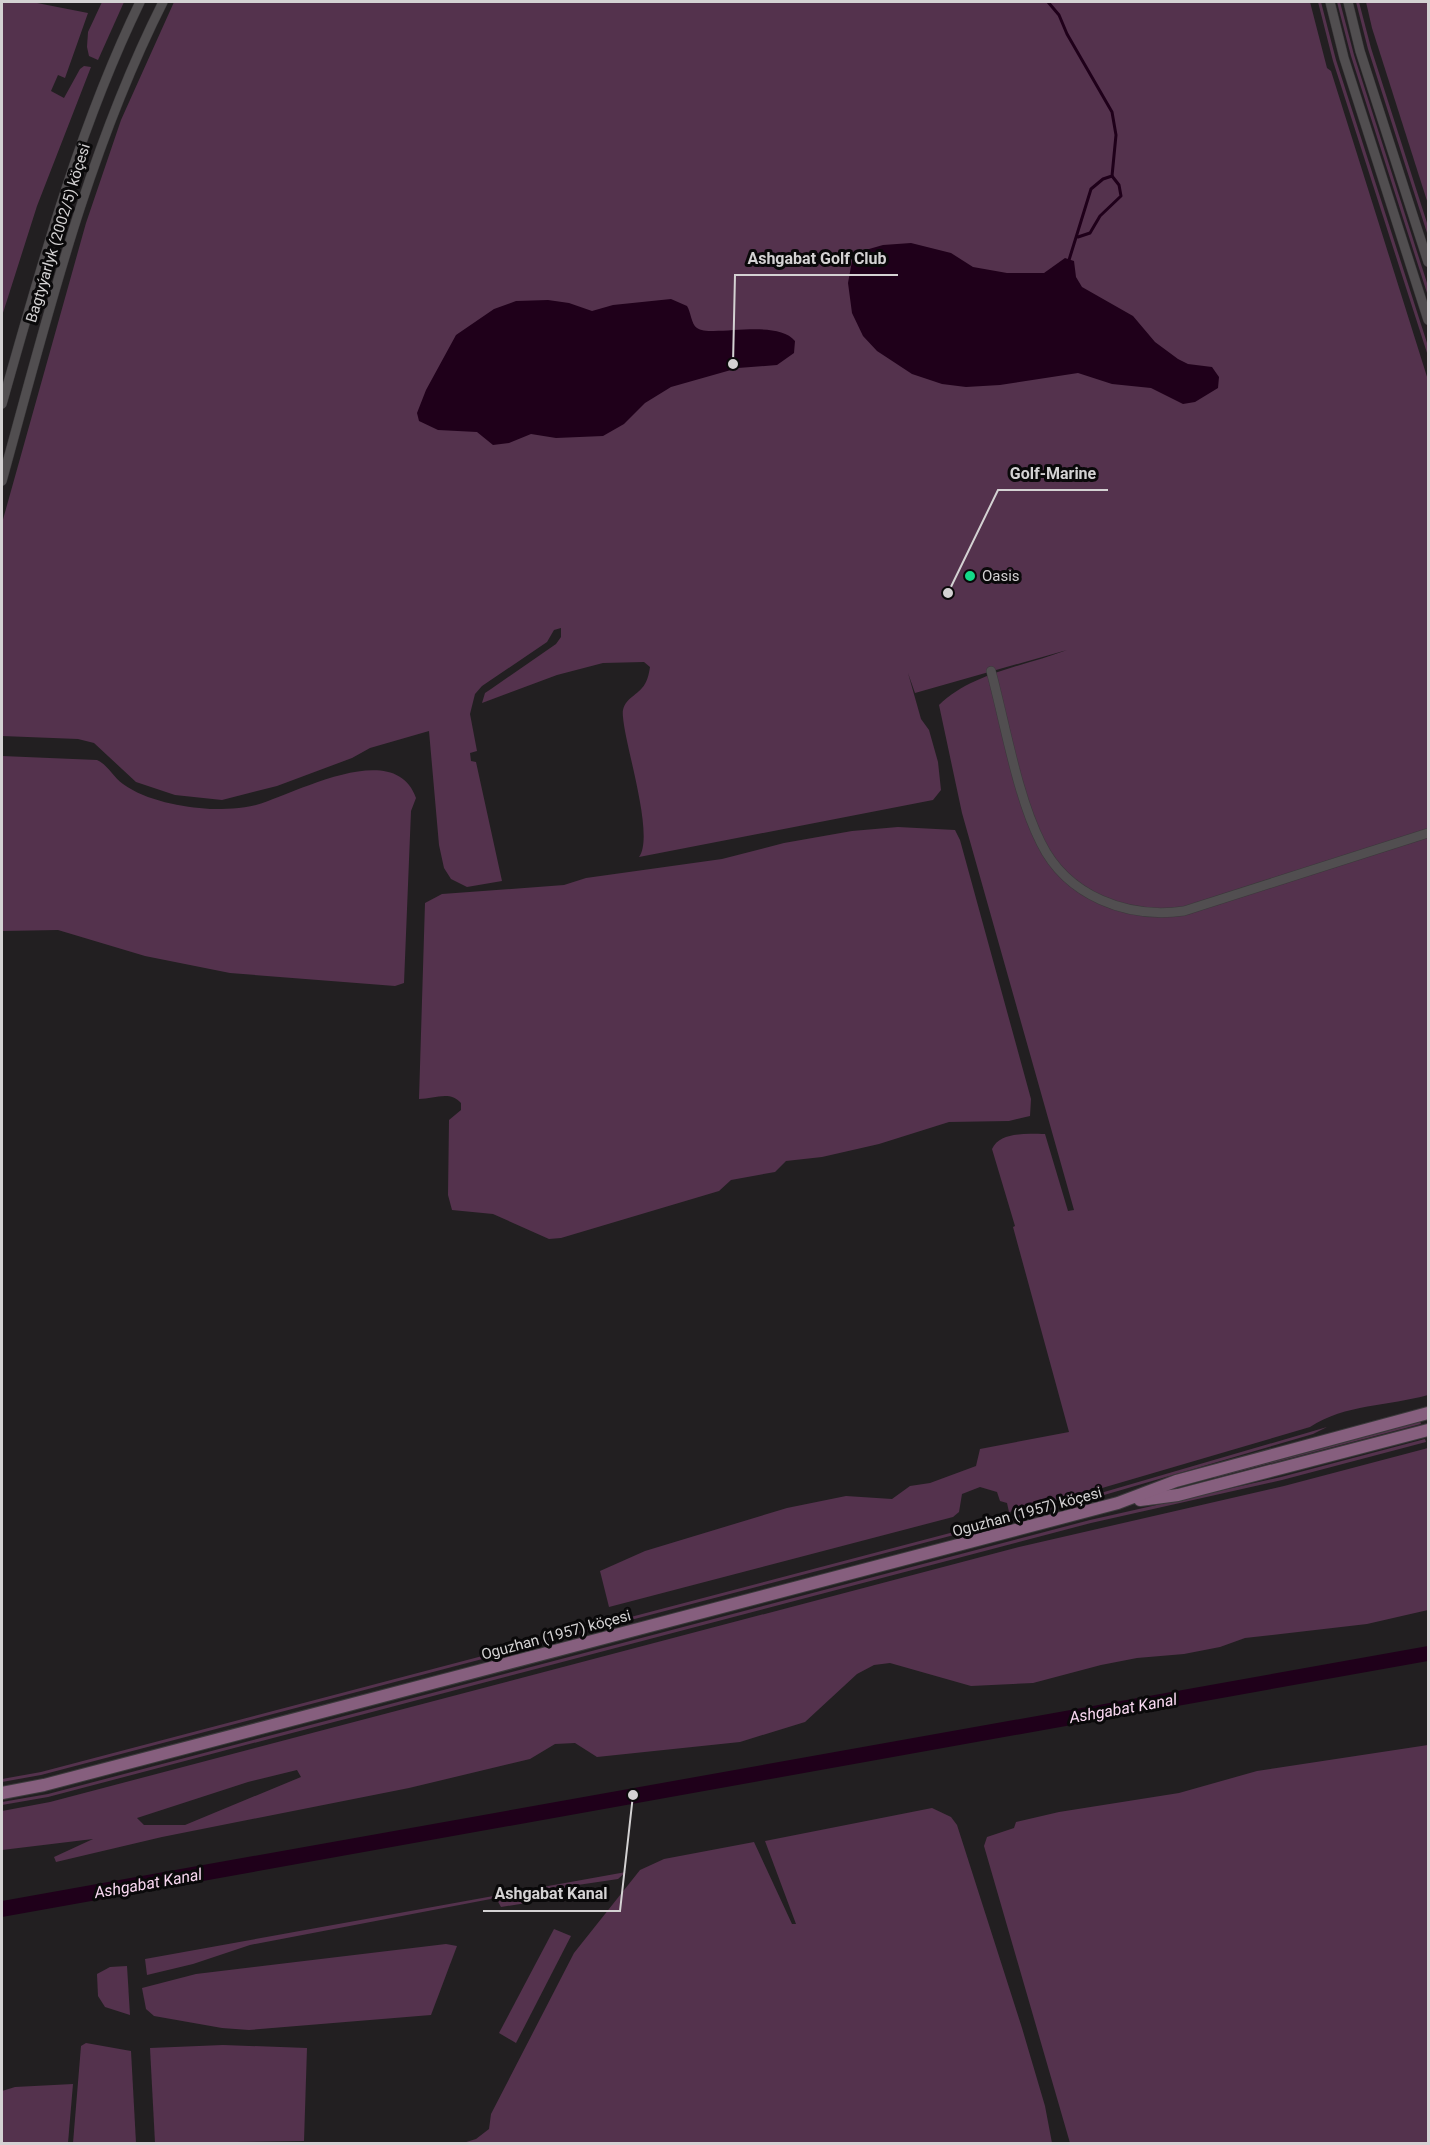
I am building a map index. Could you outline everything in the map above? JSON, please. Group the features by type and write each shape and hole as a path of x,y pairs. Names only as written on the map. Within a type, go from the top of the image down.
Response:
{"main road":[{"name":"Oguzhan (1957) köçesi","path":"2,1792 78,1776 1118,1503 1176,1481 1428,1413"},
{"name":"Oguzhan (1957) köçesi","path":"1118,1503 1178,1495 1428,1430"}],"street":[{"name":"Bagtyýarlyk (2002/5) köçesi","path":"2,404 45,249 74,162 107,75 140,2"},
{"name":"Bagtyýarlyk (2002/5) köçesi","path":"2,481 66,249 95,162 121,95 163,2"},
{"path":"1330,2 1344,58 1428,320"},
{"path":"1348,2 1360,51 1428,262"},
{"path":"991,671 1022,788 1041,843 1052,860 1074,883 1111,905 1150,913 1190,909 1428,833"}],"shaded area":[{"path":"2,2 32,2 88,13 65,78 58,75 51,91 64,98 80,69 84,66 91,67 37,206 2,316"},
{"path":"102,2 124,2 98,60 89,56 88,32"},
{"path":"174,2 1310,2 1327,68 1331,71 1428,380 1428,1395 1352,1410 1324,1419 1310,1427 1085,1493 1009,1512 1007,1503 1000,1501 997,1492 980,1487 962,1494 959,1512 953,1517 609,1607 600,1571 645,1551 787,1508 846,1496 892,1499 910,1486 930,1483 976,1466 980,1449 1069,1432 1013,1227 1015,1226 992,1149 996,1143 1008,1136 1045,1134 1068,1211 1074,1210 962,813 939,705 952,694 983,678 1067,650 915,693 908,673 921,719 929,730 938,762 941,790 933,800 639,857 643,846 644,830 623,712 628,700 645,684 650,667 644,662 603,663 557,675 482,703 485,693 556,644 561,637 561,628 554,630 547,642 482,686 475,694 470,714 477,751 470,753 471,761 476,762 502,881 467,887 451,879 444,868 439,845 429,731 370,748 352,758 277,786 222,800 175,795 136,782 94,743 78,739 2,736 2,523 86,223 121,120"},
{"path":"1318,2 1321,2 1336,60 1428,346 1428,356 1333,61"},
{"path":"1337,2 1340,2 1354,55 1428,286 1428,296 1351,56"},
{"path":"1356,2 1359,2 1371,48 1428,226 1428,236 1368,49"},
{"path":"1366,2 1428,2 1428,204 1372,28"},
{"path":"2,756 97,760 123,784 142,795 177,805 210,809 256,805 343,774 366,771 388,772 405,780 416,798 411,811 404,983 395,986 230,973 145,956 58,930 2,931"},
{"path":"898,827 955,830 960,840 1031,1099 1030,1116 1009,1121 949,1122 879,1144 822,1157 786,1161 775,1172 731,1180 719,1191 561,1238 549,1239 493,1214 452,1210 448,1195 449,1120 461,1110 461,1103 447,1096 419,1099 425,903 442,894 564,885 586,878 722,859 784,843 852,831"},
{"path":"1420,1421 1421,1424 1213,1477"},
{"path":"1327,1427 1313,1434 1087,1500 41,1775 2,1782 2,1779 41,1772 1087,1497"},
{"path":"1425,1439 1426,1442 1282,1480 1091,1523 48,1797 2,1805 2,1802 48,1794 1090,1520 1281,1477"},
{"path":"1428,1448 1428,1610 1367,1624 1245,1638 1220,1647 1184,1654 1137,1658 1033,1683 971,1686 890,1663 874,1665 857,1674 805,1722 740,1742 597,1757 575,1743 555,1744 530,1759 409,1788 162,1837 56,1862 54,1857 93,1839 2,1850 2,1811 50,1802 1019,1547 1284,1486","holes":["297,1770 301,1777 185,1825 144,1825 137,1818 248,1782"]},
{"path":"1428,1745 1428,2143 1070,2143 984,1846 987,1837 1014,1828 1016,1822 1059,1812 1179,1793 1257,1771"},
{"path":"932,1808 951,1817 957,1825 1022,2028 1045,2106 1052,2143 463,2143 476,2139 489,2129 491,2114 574,1953 640,1870 664,1859 754,1842 792,1924 796,1924 765,1841"},
{"path":"626,1872 618,1879 571,1886 551,1899 501,1907 496,1898 250,1945 193,1964 147,1975 145,1959"},
{"path":"554,1929 571,1936 516,2043 499,2033"},
{"path":"446,1944 457,1946 431,2015 249,2030 222,2028 154,2016 146,2009 142,1988 196,1974"},
{"path":"127,1966 130,2015 105,2007 98,1996 97,1974 110,1967"},
{"path":"86,2043 131,2051 136,2143 73,2143 81,2046"},
{"path":"223,2045 307,2048 304,2141 155,2143 150,2048"},
{"path":"73,2084 68,2143 2,2143 2,2091 15,2087"}],"water":[{"path":"911,243 951,253 973,267 1007,273 1044,273 1065,258 1074,261 1076,277 1082,287 1133,316 1155,342 1178,359 1188,364 1212,367 1219,377 1218,388 1195,402 1183,404 1151,388 1112,384 1078,373 1000,385 966,387 942,384 912,374 877,351 863,336 852,313 848,283 852,261 862,251 883,245"},
{"path":"671,299 687,306 693,324 697,328 716,331 759,329 786,334 795,341 794,353 777,365 738,368 671,387 645,403 624,424 603,436 556,438 531,434 509,443 493,445 477,432 438,430 419,421 417,413 426,390 456,335 494,309 516,301 548,300 569,303 592,311 613,305"},
{"path":"1428,1646 1428,1661 2,1917 2,1901"}],"waterway":[{"path":"1048,2 1059,15 1067,34 1112,112 1116,135 1112,176 1103,179 1091,189 1069,260"},
{"path":"1078,237 1090,233 1100,216 1121,196 1119,185 1112,176"}],"place":[{"name":"Ashgabat Golf Club","path":"733,364"},
{"name":"Oasis","path":"970,576"},
{"name":"Golf-Marine","path":"948,593"},
{"name":"Ashgabat Kanal","path":"633,1795"}]}
